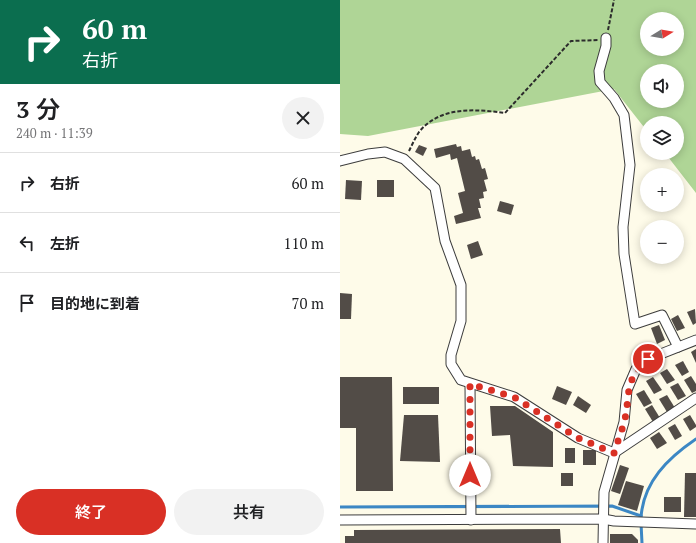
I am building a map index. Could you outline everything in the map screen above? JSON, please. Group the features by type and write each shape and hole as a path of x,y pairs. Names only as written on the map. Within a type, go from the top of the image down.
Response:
{"street":[{"path":"606,38 606,46 600,71 600,82 614,98 624,115 630,165 623,227 624,254 635,324 662,315 678,347"},
{"path":"340,161 368,154 385,152 404,159 430,183 436,193 445,241 461,285 461,320 451,355 451,364 461,380 514,397 578,438 614,453"},
{"path":"603,543 604,492 624,422 628,390 636,369 648,359 696,340"},
{"path":"470,384 470,520"},
{"path":"614,453 696,398"},
{"path":"340,520 603,519 614,522 696,524"}],"path":[{"path":"404,159 419,132 435,118 461,110 505,113 571,41 602,40 606,38 614,0"}],"green space":[{"path":"340,0 696,0 696,193 684,178 684,168 677,168 670,160 684,160 684,116 640,116 640,122 614,89 368,136 340,134"}],"building":[{"path":"456,144 457,147 461,146 462,151 470,149 472,157 475,156 476,160 479,159 482,169 485,168 488,179 484,180 487,191 483,192 484,198 479,199 481,208 478,208 481,218 456,224 454,216 463,213 458,193 465,191 457,158 451,160 450,154 436,158 434,149"},
{"path":"419,145 427,148 423,156 415,152"},
{"path":"346,180 362,181 361,200 345,199"},
{"path":"377,180 394,180 394,197 377,197"},
{"path":"500,201 514,205 511,215 497,211"},
{"path":"478,241 483,255 471,259 467,245"},
{"path":"340,293 352,294 351,319 340,319"},
{"path":"695,309 696,323 693,325 687,312"},
{"path":"678,315 685,328 677,331 671,319"},
{"path":"659,325 665,340 657,344 651,328"},
{"path":"696,349 696,363 691,352"},
{"path":"683,361 689,372 682,376 675,365"},
{"path":"667,369 675,380 667,384 660,373"},
{"path":"691,376 696,384 696,391 692,393 684,380"},
{"path":"340,377 392,377 393,491 356,491 356,428 340,428"},
{"path":"653,377 662,390 654,394 646,381"},
{"path":"678,383 686,396 678,400 670,387"},
{"path":"557,386 572,392 566,405 552,399"},
{"path":"403,387 439,387 439,404 403,404"},
{"path":"644,390 652,403 644,407 636,394"},
{"path":"667,395 675,408 667,412 659,399"},
{"path":"578,396 591,405 586,413 573,405"},
{"path":"652,405 660,418 653,422 645,409"},
{"path":"490,406 515,406 553,432 553,467 513,466 510,435 492,436"},
{"path":"404,415 438,415 440,462 400,461"},
{"path":"690,415 696,427 690,431 683,419"},
{"path":"675,424 682,436 675,440 668,428"},
{"path":"659,432 667,443 657,449 650,438"},
{"path":"565,448 575,448 575,463 565,463"},
{"path":"583,450 596,450 596,465 583,465"},
{"path":"620,465 629,468 620,494 611,491"},
{"path":"561,473 573,473 573,486 561,486"},
{"path":"685,473 696,473 696,517 684,517"},
{"path":"626,481 644,486 637,511 618,505"},
{"path":"664,497 681,497 681,512 664,512"},
{"path":"560,529 561,543 345,543 345,536 354,536 354,530"},
{"path":"610,534 632,534 638,540 638,543 610,543"}],"waterway":[{"path":"641,518 646,493 652,482 676,454 696,439"},
{"path":"340,507 612,506 641,516"},
{"path":"641,523 642,543"}],"route":[{"path":"470,475 470,384 514,397 578,438 614,453 624,422 628,390 636,369 648,359"}]}
